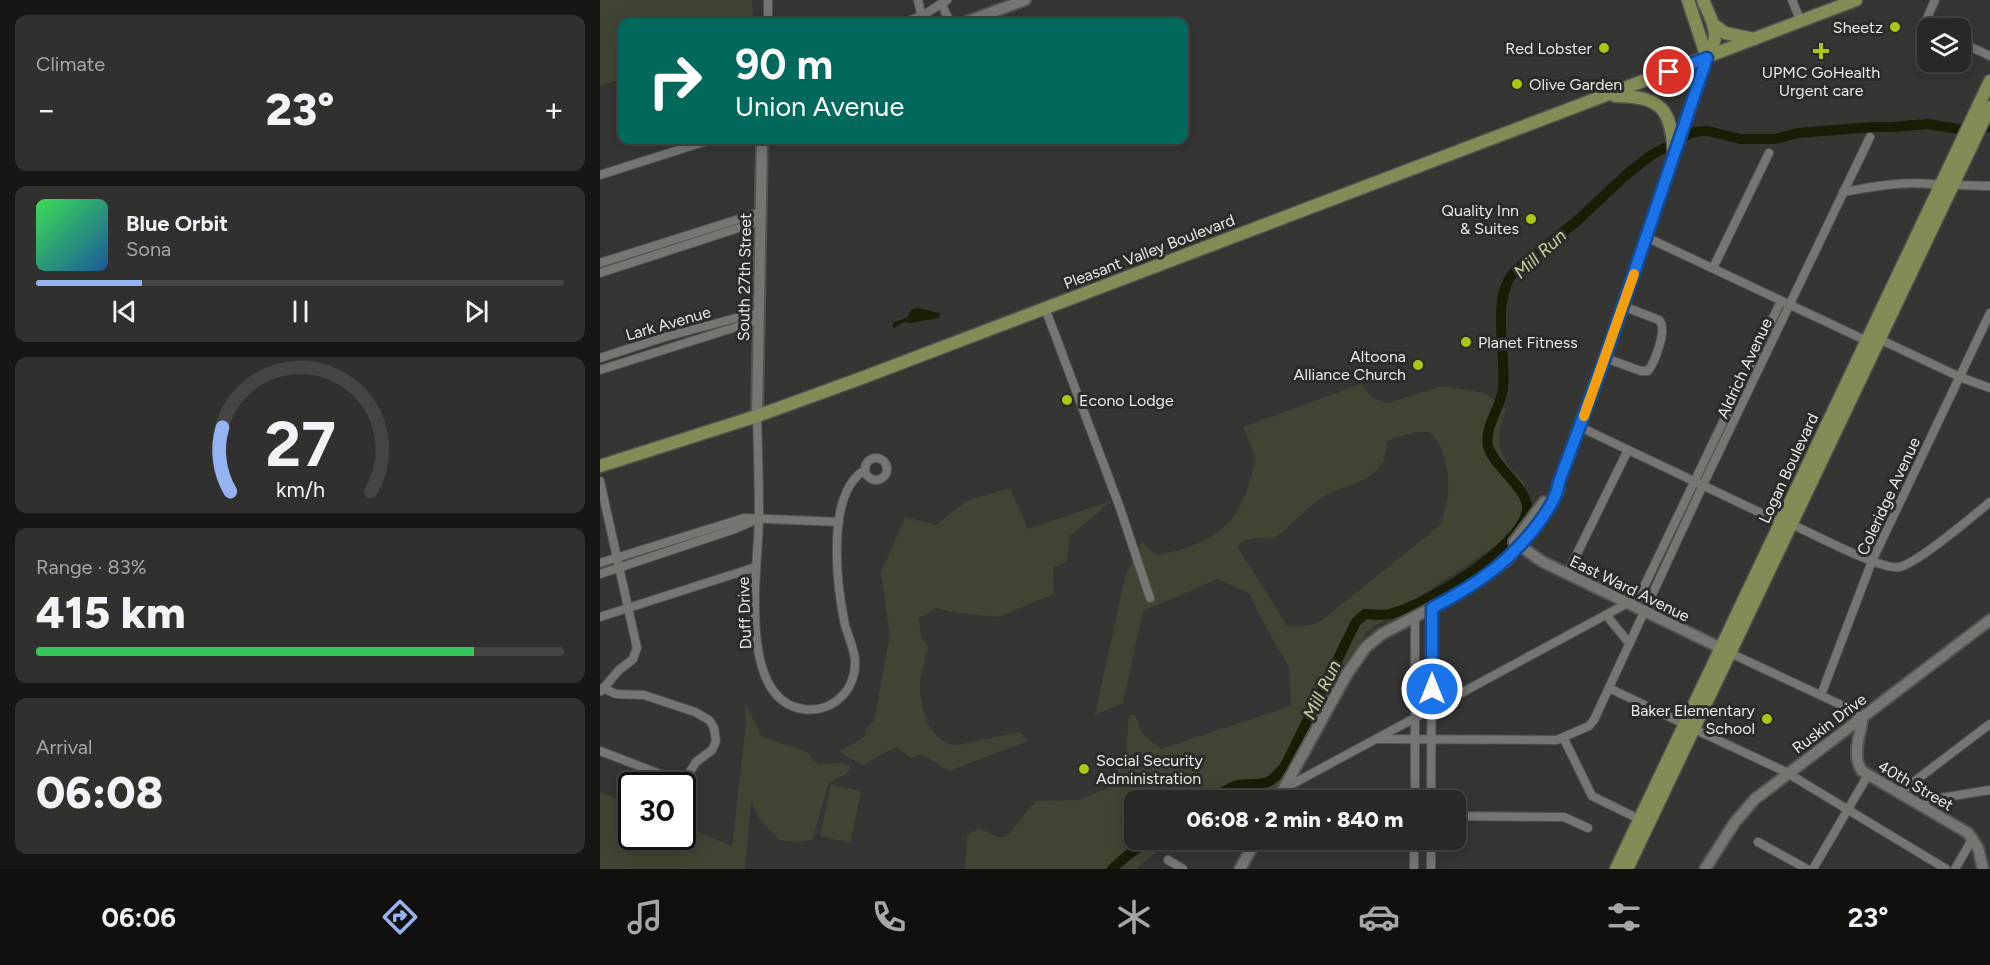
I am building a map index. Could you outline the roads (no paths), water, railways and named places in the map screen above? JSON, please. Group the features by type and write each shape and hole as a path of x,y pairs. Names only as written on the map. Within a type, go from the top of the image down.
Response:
{"main road":[{"path":"1688,0 1707,58"},
{"path":"1703,0 1713,24 1716,40 1707,58"},
{"name":"Pleasant Valley Boulevard","path":"600,466 757,416 1608,96 1856,0"},
{"path":"1713,24 1729,35 1755,40"},
{"name":"Logan Boulevard","path":"1627,869 1689,726 1976,123 1990,81"},
{"path":"1608,96 1636,96 1657,105 1668,119 1676,144"},
{"name":"Logan Boulevard","path":"1976,123 1990,107"},
{"name":"Logan Boulevard","path":"1616,869 1639,819 1689,726"}],"street":[{"path":"768,0 768,18"},
{"path":"918,0 922,18"},
{"path":"977,18 1025,0"},
{"path":"1792,0 1801,22"},
{"path":"1930,18 1935,0"},
{"path":"923,18 944,2 949,18"},
{"path":"1971,47 1990,56"},
{"path":"1285,788 1356,659 1366,647 1382,634 1460,593 1493,572 1506,561 1558,492 1559,482 1605,358 1707,58"},
{"name":"Aldrich Avenue","path":"1629,604 1640,597 1695,481 1870,137"},
{"path":"600,175 697,144"},
{"name":"South 27th Street","path":"757,416 762,144"},
{"path":"1713,268 1769,153"},
{"path":"1843,192 1894,183 1925,182 1990,186"},
{"path":"600,273 618,262 761,217"},
{"path":"1646,237 1785,302 1959,377 1990,388"},
{"path":"600,263 618,262"},
{"name":"Aldrich Avenue","path":"1564,739 1589,726 1594,720 1785,302"},
{"path":"1605,358 1641,371 1648,371 1652,365 1664,330 1663,324 1659,320 1623,306"},
{"path":"1045,308 1120,508 1150,598"},
{"name":"Coleridge Avenue","path":"1821,695 1872,561 1990,313"},
{"name":"Lark Avenue","path":"600,358 664,337 751,314 757,318 752,322 600,370"},
{"name":"Duff Drive","path":"757,416 759,518 756,638 760,662 771,689 784,702 800,709 818,709 834,702 847,690 854,674 855,658 845,626 835,555 839,522 849,488 856,475 865,470"},
{"path":"1580,427 1786,523 1872,561 1896,568 1912,562 1990,502"},
{"path":"1567,574 1628,450"},
{"path":"600,481 637,648 636,655 602,690 616,694 644,695 694,712 709,720 714,728 716,741 712,750 696,762 686,778 681,779 673,779 600,751"},
{"path":"600,564 744,518 839,522"},
{"path":"600,574 735,530 759,518"},
{"name":"East Ward Avenue","path":"1517,544 1537,559 1725,650"},
{"path":"600,617 756,567"},
{"path":"1285,788 1629,604"},
{"path":"1431,790 1432,608"},
{"path":"1607,616 1629,643"},
{"path":"1415,617 1415,790"},
{"name":"Ruskin Drive","path":"1706,869 1745,809 1990,620"},
{"path":"1725,650 1852,710 1861,718"},
{"path":"1609,688 1788,774 1946,869"},
{"name":"40th Street","path":"1861,718 1857,760 1862,771 1973,838"},
{"path":"1899,793 1990,724"},
{"path":"1376,739 1564,739 1592,796 1639,819"},
{"path":"1813,869 1868,775"},
{"path":"1924,807 1928,800 1990,790"},
{"path":"1466,816 1564,817 1588,828"},
{"path":"1955,869 1973,838"},
{"path":"1973,838 1983,869"},
{"path":"1758,842 1807,869"},
{"path":"1240,869 1250,850"},
{"path":"1414,850 1414,869"},
{"path":"1431,850 1431,869"},
{"path":"1168,860 1183,869"}],"waterway":[{"name":"Mill Run","path":"1226,790 1235,786 1269,782 1285,766 1356,622 1365,614 1383,615 1408,608 1448,587 1490,557 1521,526 1527,511 1527,503 1518,487 1491,454 1487,439 1503,389 1501,326 1503,295 1508,281 1516,270 1577,221 1627,174 1650,156 1693,132 1708,131 1740,139 1775,139 1798,133 1873,127 1928,124 1958,129 1990,127"},
{"name":"Mill Run","path":"1112,869 1135,850"}],"place":[{"name":"Sheetz","path":"1895,27"},
{"name":"Red Lobster","path":"1604,48"},
{"name":"UPMC GoHealth Urgent care","path":"1821,51"},
{"name":"Olive Garden","path":"1517,84"},
{"name":"Quality Inn & Suites","path":"1531,219"},
{"name":"Planet Fitness","path":"1466,342"},
{"name":"Altoona Alliance Church","path":"1418,365"},
{"name":"Econo Lodge","path":"1067,400"},
{"name":"Baker Elementary School","path":"1767,719"},
{"name":"Social Security Administration","path":"1084,769"}]}
